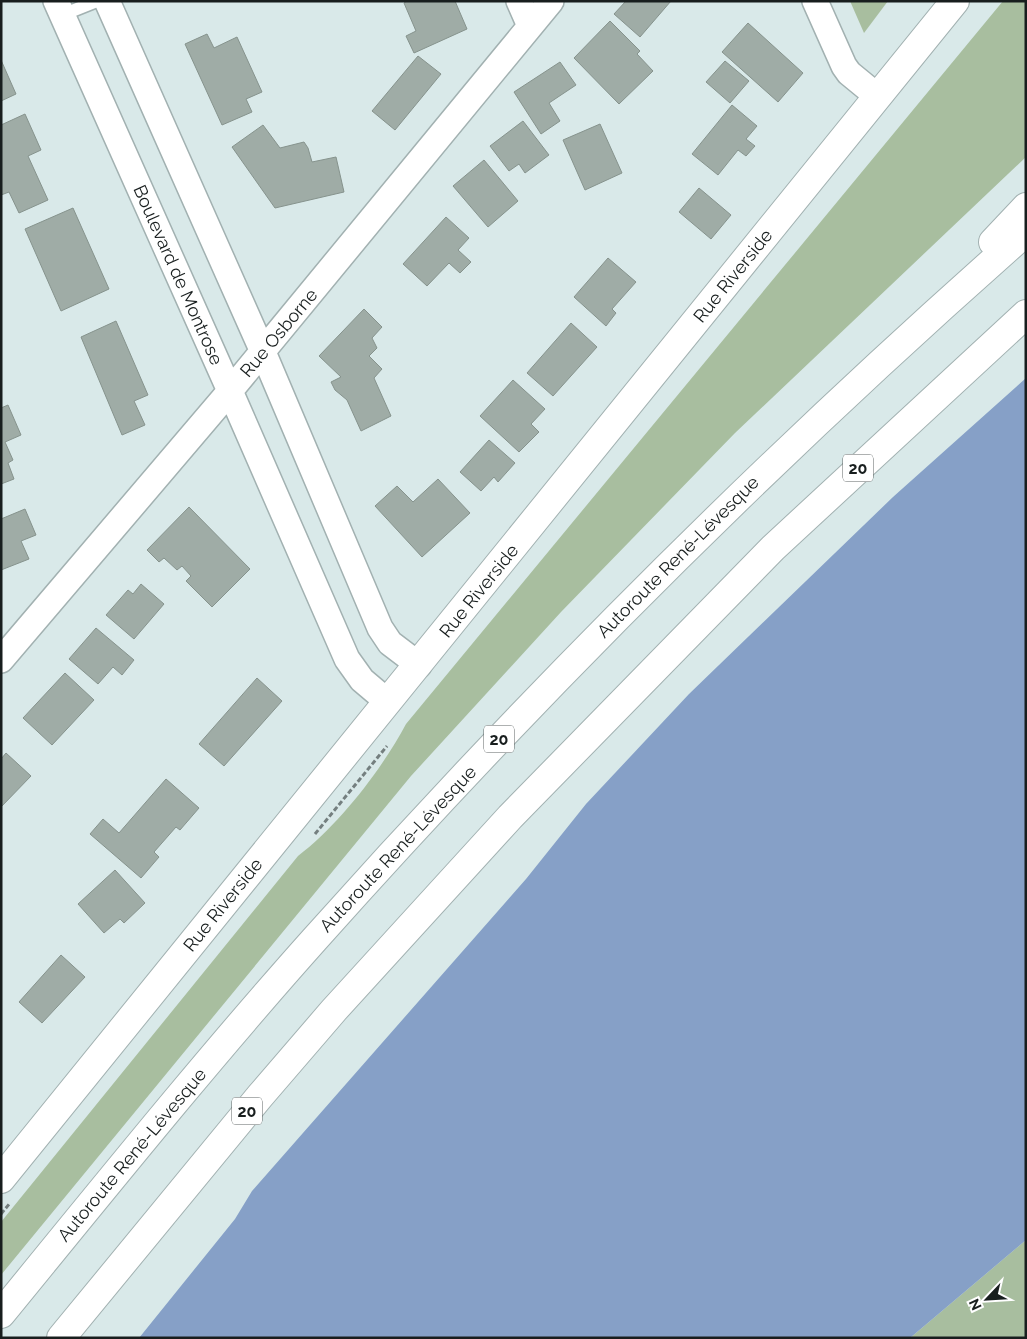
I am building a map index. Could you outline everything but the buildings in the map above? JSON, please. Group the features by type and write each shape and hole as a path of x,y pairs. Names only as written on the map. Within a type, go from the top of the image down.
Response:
{"main road":[{"name":"Rue Riverside","path":"1,1179 955,1"},
{"path":"865,377 1026,208"},
{"name":"Autoroute René-Lévesque","path":"1,1314 226,1041 415,829 660,573 865,377 1026,232"},
{"name":"20","path":"61,1338 322,1024 510,817 773,548 1026,314"},
{"path":"68,1338 92,1299"}],"street":[{"path":"107,1 263,352 380,628 390,643 419,665"},
{"path":"519,1 530,26"},
{"name":"Rue Osborne","path":"5,649 263,352 551,1"},
{"path":"815,1 844,66 877,96"},
{"name":"Boulevard de Montrose","path":"59,8 347,659 362,680 388,702"}],"lane":[{"path":"59,8 97,1"}],"green space":[{"path":"850,1 888,1 864,33"},
{"path":"1003,1 1026,1 1026,157 735,433 561,612 411,776 1,1275 1,1222 298,856 329,829 358,795 385,759 406,724"},
{"path":"1026,1240 1026,1338 910,1338"}],"water":[{"path":"1026,378 1026,1240 910,1338 139,1338 235,1219 252,1191 526,879 586,804 689,694 893,497"}]}
